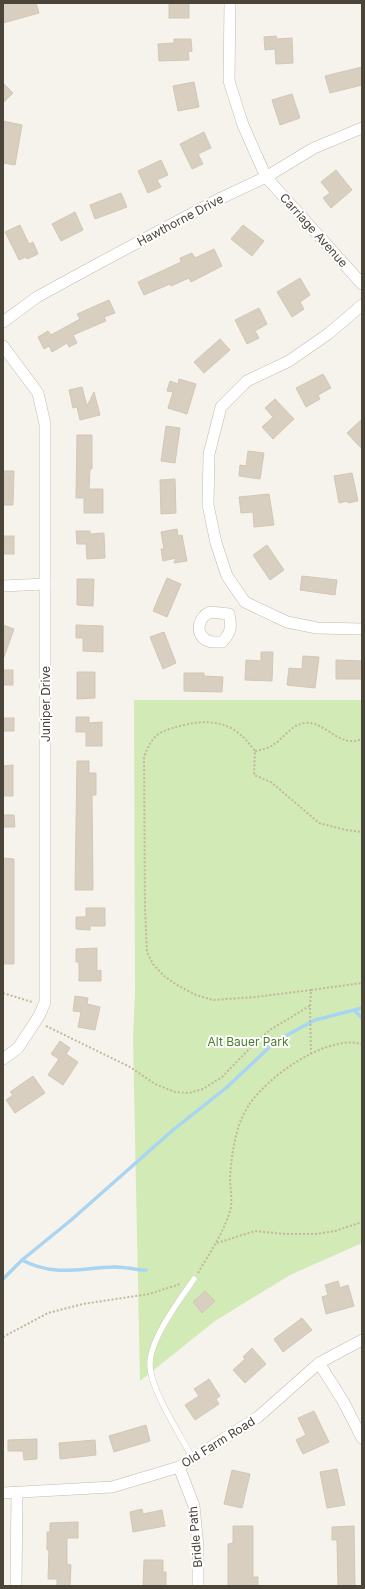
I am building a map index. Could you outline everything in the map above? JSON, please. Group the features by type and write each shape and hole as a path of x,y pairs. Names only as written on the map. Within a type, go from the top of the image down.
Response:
{"street":[{"name":"Carriage Avenue","path":"230,3 229,81 243,124 266,176 362,284"},
{"name":"Hawthorne Drive","path":"3,322 44,293 266,176 314,148 362,128"},
{"path":"362,305 328,334 289,361 247,381 221,407 209,454 208,505 216,543 227,576 245,602 287,622 317,628 362,629"},
{"name":"Juniper Drive","path":"3,346 38,393 45,424 45,1002 18,1048 3,1059"},
{"path":"3,586 45,584"},
{"path":"229,614 245,602"},
{"name":"Old Farm Road","path":"3,1493 112,1487 179,1467 258,1417 319,1362 362,1340"},
{"path":"319,1362 343,1400 362,1438"},
{"name":"Bridle Path","path":"179,1467 194,1506 198,1547 198,1586"},
{"path":"16,1586 17,1493"}],"lane":[{"path":"193,1458 155,1388 150,1364 151,1352 156,1341 172,1311 194,1279"}],"path":[{"path":"362,832 346,830 319,823 271,782 254,775 255,751 245,737 230,728 217,723 191,723 170,729 157,735 149,745 144,757 144,885 148,952 153,964 160,972 177,985 196,995 213,1000 255,997 362,983"},
{"path":"255,751 274,745 295,727 304,723 318,726 342,740 355,742 362,739"},
{"path":"311,990 311,1054"},
{"path":"3,993 32,1002"},
{"path":"43,1024 130,1067 154,1084 175,1092 189,1093 203,1089 222,1076 270,1030 311,1007"},
{"path":"3,1337 48,1313 83,1304 149,1294 194,1279 217,1243 231,1209 231,1159 239,1125 250,1104 269,1084 293,1064 311,1054 338,1043 357,1042 362,1044"},
{"path":"217,1243 255,1231 285,1234 316,1234 335,1231 362,1222"}],"green space":[{"name":"Alt Bauer Park","path":"134,700 362,700 362,1243 290,1275 215,1321 140,1381 133,1038 135,992"}],"building":[{"path":"3,3 36,3 39,13 3,23"},
{"path":"169,3 189,3 189,18 169,18"},
{"path":"276,36 277,39 292,38 293,63 276,64 275,49 265,50 264,37"},
{"path":"174,39 191,39 192,51 188,52 189,60 159,61 158,44 174,43"},
{"path":"362,67 362,85 330,93 325,76"},
{"path":"194,82 199,107 178,111 173,86"},
{"path":"3,83 13,93 3,103"},
{"path":"292,94 300,118 280,125 272,100"},
{"path":"3,121 22,125 15,165 3,163"},
{"path":"204,132 211,148 198,154 203,164 192,169 180,144"},
{"path":"161,160 168,175 157,180 161,187 148,193 138,171"},
{"path":"336,170 352,190 331,208 323,198 330,193 321,182"},
{"path":"121,193 127,207 95,219 90,205"},
{"path":"75,212 83,230 61,241 52,224"},
{"path":"20,225 29,244 33,242 38,254 27,259 26,257 19,260 5,232"},
{"path":"243,225 264,241 252,256 231,239"},
{"path":"214,249 222,266 191,282 189,278 144,295 138,282 181,262 180,258 192,253 195,258"},
{"path":"300,278 310,295 300,302 304,309 292,317 277,292"},
{"path":"109,300 115,313 104,317 106,321 73,335 77,343 69,347 67,343 52,352 49,346 44,349 38,337 48,331 51,335 80,319 77,314"},
{"path":"259,308 267,324 255,331 259,338 247,344 235,320"},
{"path":"220,339 230,350 204,373 194,362"},
{"path":"323,374 331,388 318,395 320,399 306,407 296,388"},
{"path":"179,379 196,384 187,414 168,408 173,392 167,391 170,381 178,384"},
{"path":"82,387 87,406 94,392 100,415 80,420 77,407 73,408 69,390"},
{"path":"275,399 294,419 273,439 262,427 273,417 265,408"},
{"path":"362,419 362,449 347,433"},
{"path":"166,426 180,428 175,463 161,461"},
{"path":"77,435 92,435 92,469 90,469 89,489 103,489 103,513 84,513 84,498 76,498"},
{"path":"248,451 264,453 260,479 239,476 240,465 246,466"},
{"path":"3,471 14,471 13,505 3,505"},
{"path":"352,473 358,501 339,503 334,476"},
{"path":"175,479 176,513 161,514 160,480"},
{"path":"269,494 274,525 254,527 253,512 241,513 239,497"},
{"path":"177,529 178,536 182,535 187,561 174,563 176,558 163,561 161,549 164,549 161,532"},
{"path":"76,531 90,531 90,534 104,533 105,558 87,559 86,544 77,544"},
{"path":"3,536 14,536 14,554 3,554"},
{"path":"267,545 284,570 270,580 253,555"},
{"path":"302,576 337,580 335,595 300,590"},
{"path":"167,578 181,584 167,617 153,611"},
{"path":"77,579 94,579 93,606 77,605"},
{"path":"3,625 14,629 4,657 3,657"},
{"path":"76,625 103,626 103,652 83,651 83,638 76,638"},
{"path":"164,632 176,663 163,669 150,637"},
{"path":"261,652 273,652 272,681 245,680 246,660 261,661"},
{"path":"303,656 319,657 315,688 287,685 289,668 302,669"},
{"path":"336,660 362,661 362,679 336,679"},
{"path":"3,670 13,670 13,685 3,685"},
{"path":"77,672 95,672 95,698 77,699"},
{"path":"184,673 204,673 204,676 223,677 222,692 184,691"},
{"path":"76,717 89,717 89,723 102,722 102,746 86,746 86,732 76,732"},
{"path":"3,718 14,718 14,731 3,731"},
{"path":"77,761 89,761 89,773 96,773 96,795 92,795 93,890 75,890"},
{"path":"13,765 13,796 3,796 3,766"},
{"path":"3,815 14,815 15,827 3,827"},
{"path":"3,858 14,859 14,964 3,964"},
{"path":"86,908 105,908 105,926 90,926 90,930 76,929 76,917 86,917"},
{"path":"97,948 97,971 101,970 101,981 79,981 79,962 76,962 76,949"},
{"path":"75,996 88,998 87,1004 100,1007 95,1030 78,1027 81,1012 73,1011"},
{"path":"60,1041 70,1048 66,1054 78,1062 63,1085 48,1075 59,1059 51,1054"},
{"path":"33,1076 45,1093 15,1113 6,1100 13,1095 10,1092"},
{"path":"338,1281 340,1288 348,1285 354,1306 326,1314 322,1297 328,1295 325,1285"},
{"path":"205,1291 215,1301 202,1313 193,1302"},
{"path":"302,1318 312,1330 283,1352 274,1339"},
{"path":"252,1348 266,1364 245,1383 233,1370 245,1359 243,1357"},
{"path":"209,1379 220,1396 216,1399 219,1404 195,1420 185,1405 199,1396 194,1389"},
{"path":"314,1411 329,1442 303,1454 296,1440 306,1435 298,1418"},
{"path":"146,1425 150,1441 114,1452 109,1436"},
{"path":"37,1439 37,1459 24,1460 23,1451 8,1451 8,1440"},
{"path":"95,1440 96,1455 60,1459 59,1443"},
{"path":"337,1469 345,1505 327,1508 320,1472"},
{"path":"232,1470 250,1474 242,1508 224,1504"},
{"path":"142,1509 143,1514 162,1510 165,1526 133,1532 130,1512"},
{"path":"78,1522 78,1538 67,1538 67,1564 71,1565 70,1586 57,1586 57,1579 48,1579 49,1550 47,1550 47,1532 50,1532 50,1523"},
{"path":"233,1526 253,1526 253,1577 258,1577 258,1586 228,1586 228,1544 233,1543"},
{"path":"354,1526 355,1586 338,1586 337,1540 332,1540 332,1527"},
{"path":"144,1560 163,1560 163,1572 166,1572 166,1586 143,1586"}],"waterway":[{"path":"3,1279 22,1260 70,1221 173,1130 226,1088 276,1041 315,1020 362,1008"},
{"path":"354,1010 362,1018"},
{"path":"22,1260 34,1265 56,1270 117,1267 146,1270"}]}
